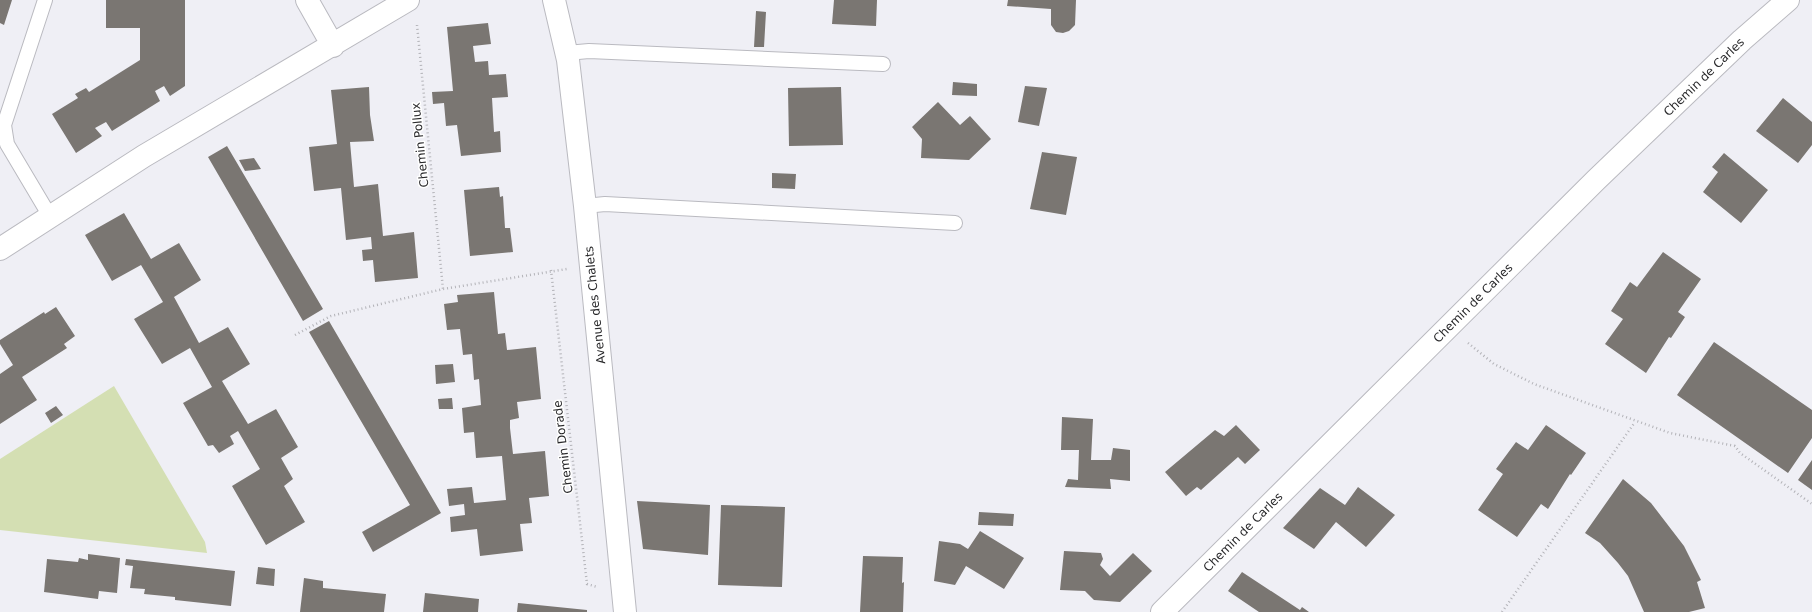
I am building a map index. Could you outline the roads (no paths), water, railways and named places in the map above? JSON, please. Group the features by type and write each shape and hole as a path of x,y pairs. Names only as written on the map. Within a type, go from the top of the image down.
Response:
{"street":[{"path":"307,0 333,46"},
{"path":"0,249 51,218 144,156 333,46 408,0"},
{"name":"Avenue des Chalets","path":"554,0 567,53 585,206 625,605"},
{"name":"Chemin de Carles","path":"1162,612 1596,180 1742,40 1788,0"}],"lane":[{"path":"45,0 4,124 7,144 51,218"},
{"path":"567,53 589,51 883,64"},
{"path":"585,206 605,204 955,223"}]}
